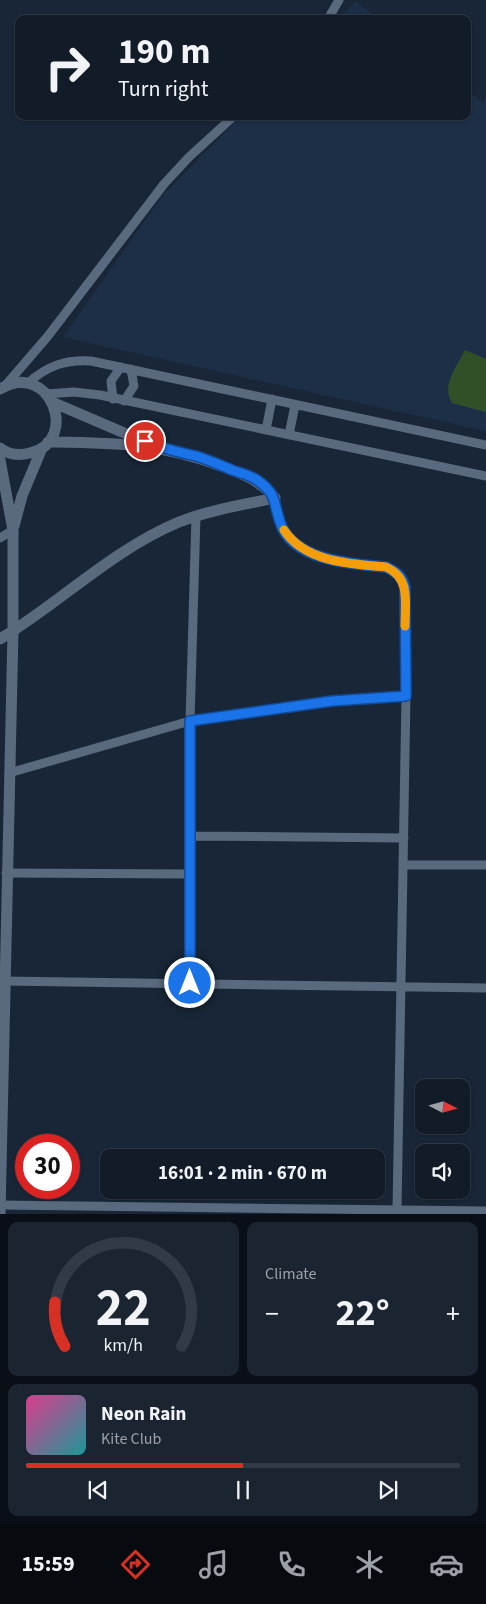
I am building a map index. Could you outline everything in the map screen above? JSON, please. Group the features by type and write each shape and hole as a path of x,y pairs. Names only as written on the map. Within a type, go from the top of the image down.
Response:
{"street":[{"path":"330,15 339,0"},
{"path":"3,387 48,336 164,184 188,158 230,120"},
{"path":"28,383 46,369 68,361 91,361 486,445"},
{"path":"113,399 111,382 126,368"},
{"path":"124,401 134,386 126,368"},
{"path":"3,387 16,382 28,383 38,387 50,398 156,446 199,457 255,479 267,488 275,498 280,523 290,540 303,550 316,556 386,567 396,571 403,580 405,588 406,696 398,1210"},
{"path":"50,398 87,393 486,476"},
{"path":"0,538 13,530 22,496 56,422 50,398"},
{"path":"266,430 272,399"},
{"path":"289,435 295,405"},
{"path":"0,448 12,454 23,455 45,445 156,446"},
{"path":"0,460 13,530 13,631 6,873 3,894 4,981 0,1214"},
{"path":"0,640 131,547 163,530 196,516 275,498"},
{"path":"190,983 190,721 196,516"},
{"path":"0,529 13,530"},
{"path":"0,648 13,631"},
{"path":"9,774 190,721 332,701 406,696"},
{"path":"190,836 404,838"},
{"path":"404,865 486,865"},
{"path":"6,873 190,874"},
{"path":"4,981 486,988"},
{"path":"0,1205 132,1210 486,1211"}],"shaded area":[{"path":"356,1 374,15 342,15"},
{"path":"471,93 483,103 486,97 486,431 63,337 162,196 237,120 471,120"}],"green space":[{"path":"465,350 486,359 486,412 452,403 449,396 448,389 451,376"}],"slow traffic":[{"path":"284,530 290,540 303,550 316,556 386,567 396,571 403,580 405,588 405,626"}],"route":[{"path":"145,441 156,446 199,457 255,479 267,488 275,498 280,523 290,540 303,550 316,556 386,567 396,571 403,580 405,588 406,696 332,701 190,721 190,983"}]}
